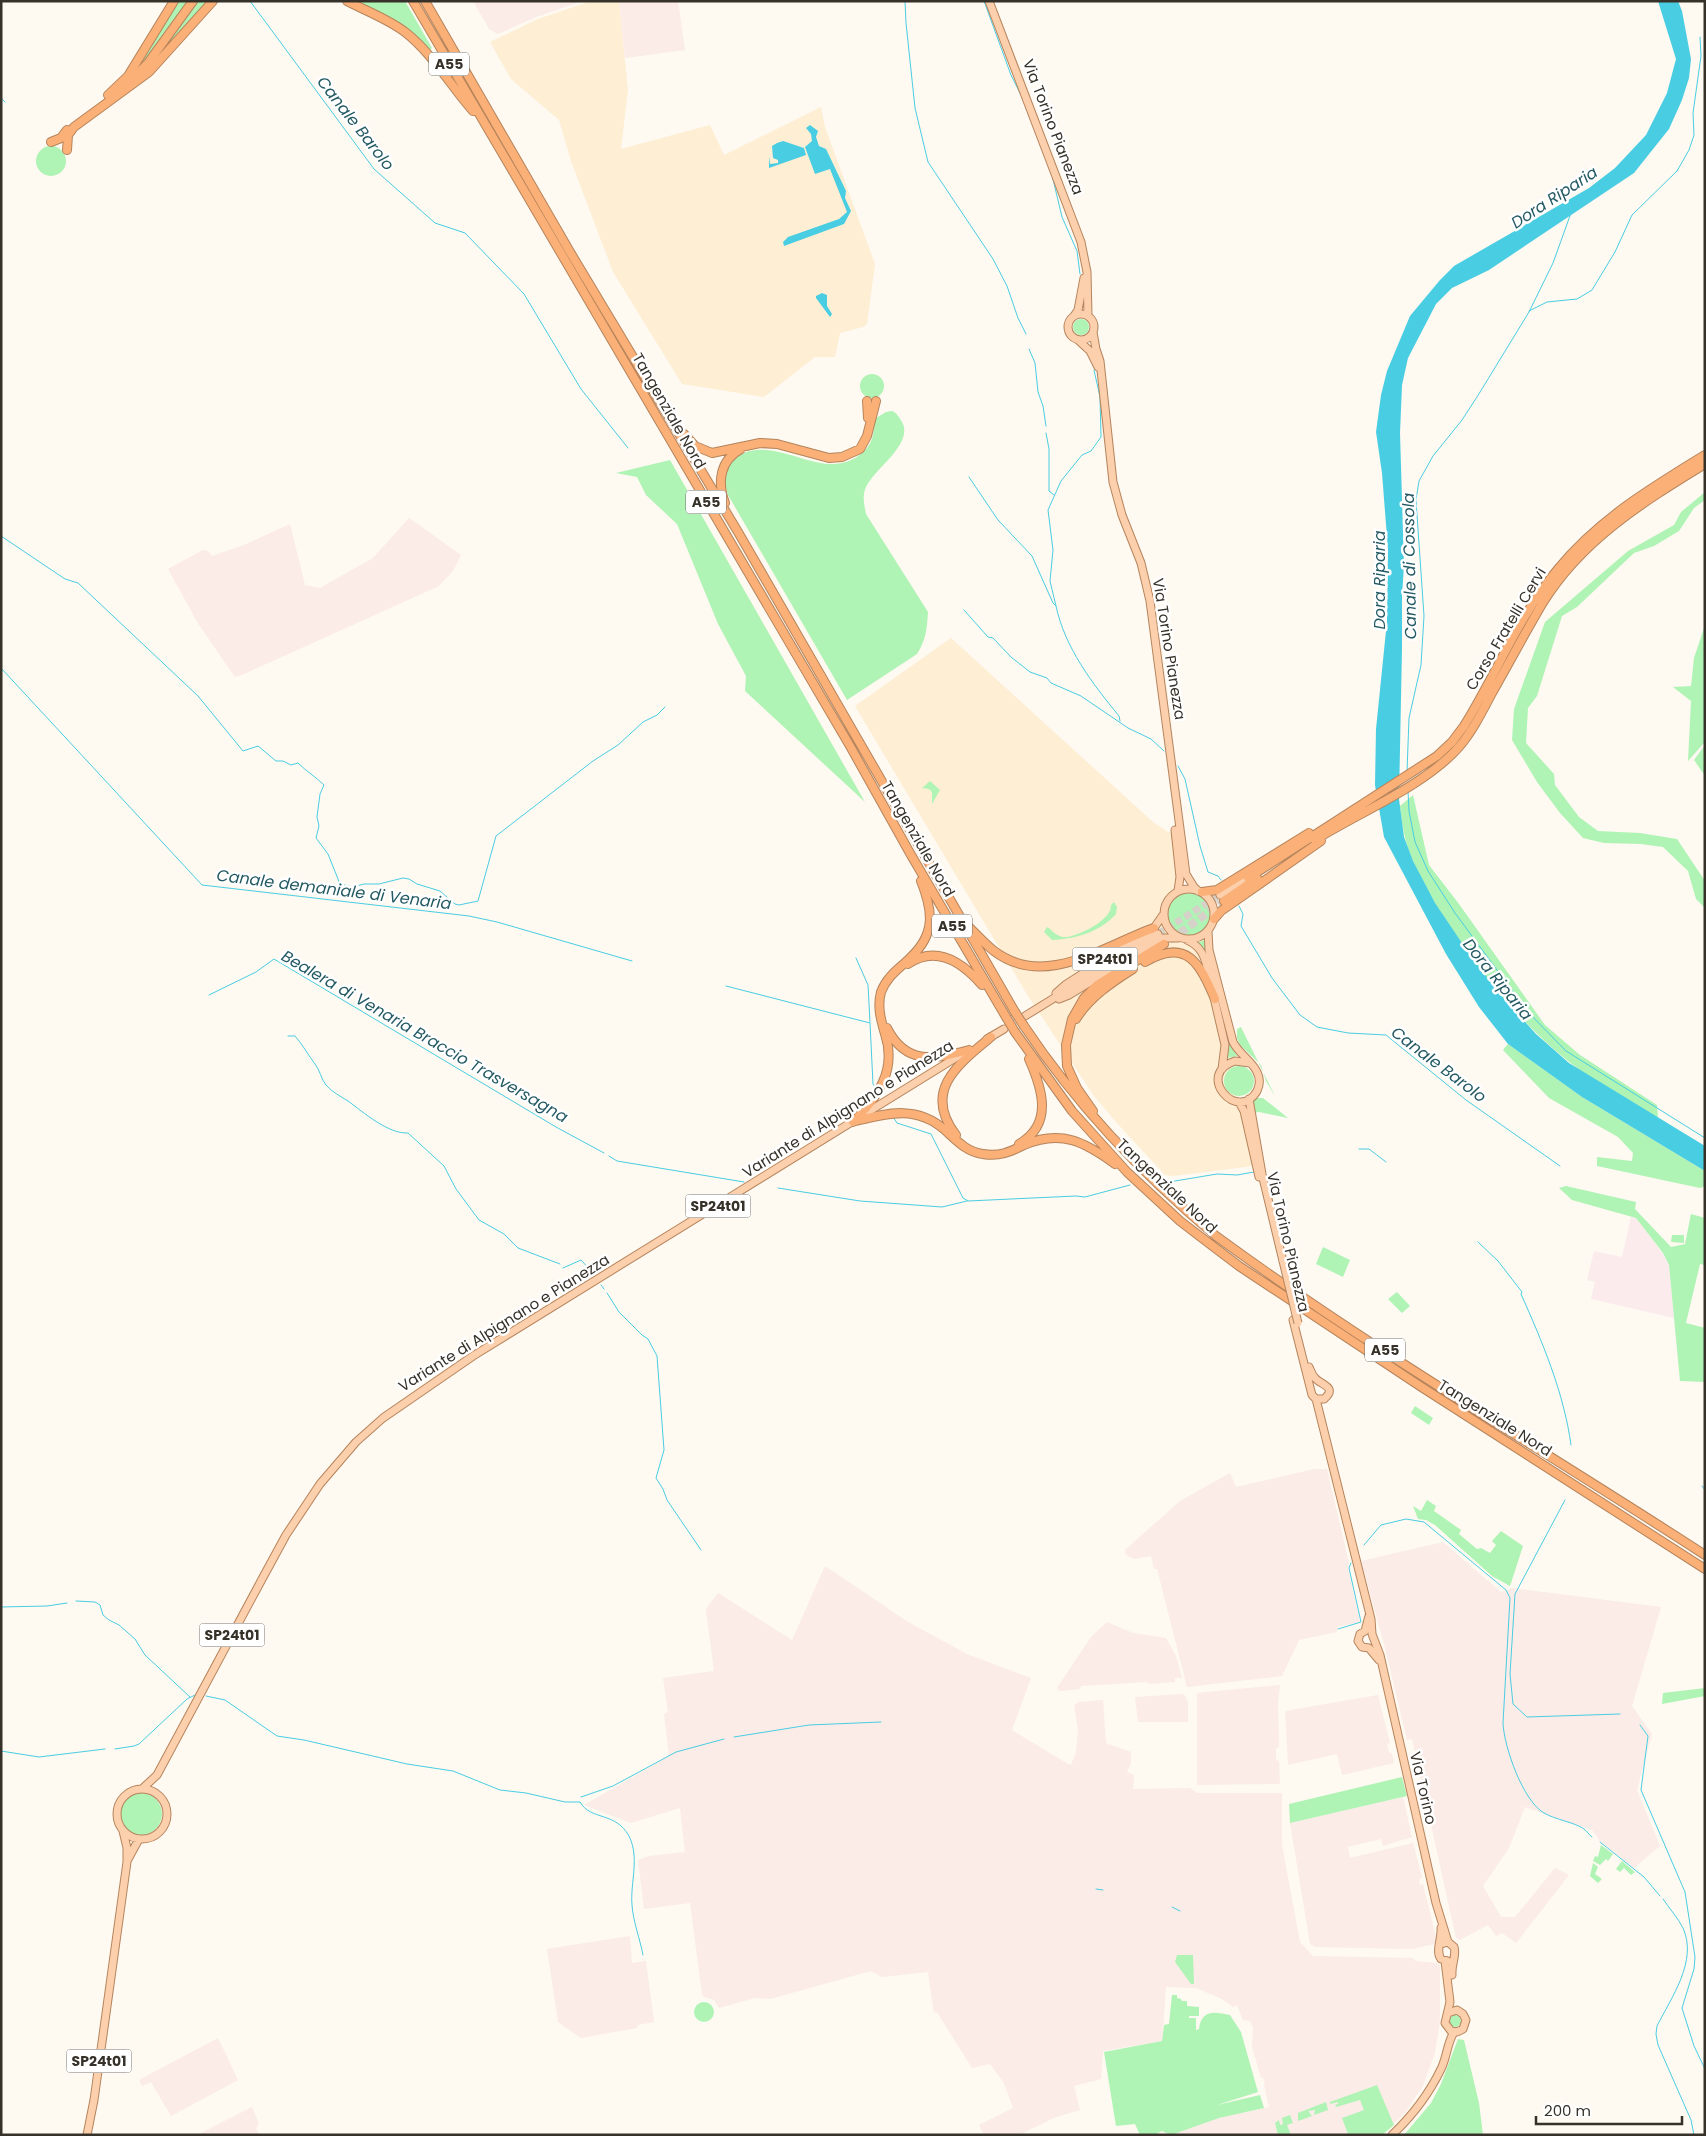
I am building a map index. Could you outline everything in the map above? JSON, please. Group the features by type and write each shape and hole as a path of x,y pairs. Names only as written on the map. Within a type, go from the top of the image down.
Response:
{"highway":[{"path":"151,38 170,1"},
{"path":"51,142 61,138 75,121 118,88 128,76 174,1"},
{"path":"110,99 148,63 193,1"},
{"path":"67,150 67,139 70,131 79,122 149,72 213,1"},
{"name":"Tangenziale Nord","path":"413,1 850,746 910,855 993,997 1024,1048 1072,1111 1127,1172 1180,1221 1239,1266 1412,1381 1705,1569"},
{"name":"Tangenziale Nord","path":"425,1 570,252 738,532 1015,1012 1064,1083 1099,1124 1188,1212 1246,1258 1428,1380 1705,1555"},
{"path":"347,2 397,26 419,44 486,126"},
{"path":"667,413 695,446 704,451 720,453 760,443 777,444 830,458 842,457 860,449 869,427 872,401"},
{"path":"738,532 724,502 720,488 720,477 727,460 734,452 746,446"},
{"name":"Corso Fratelli Cervi","path":"1353,815 1437,756 1452,742 1464,726 1538,596 1556,570 1580,543 1642,494 1705,455"},
{"name":"Corso Fratelli Cervi","path":"1337,824 1423,777 1453,753 1470,731 1543,602 1562,575 1584,550 1623,517 1705,464"},
{"path":"1200,892 1217,890 1296,840 1337,824"},
{"path":"1222,898 1337,824"},
{"path":"1248,878 1337,824"},
{"path":"1214,919 1221,911 1337,824"},
{"path":"854,1122 875,1098 887,1075 889,1049 881,1019 881,994 894,971 921,946 930,925 930,910 927,896 910,855"},
{"path":"1248,878 1272,867"},
{"path":"963,920 994,951 1006,959 1034,966 1048,966 1078,960 1156,931"},
{"path":"1099,1124 1070,1073 1066,1045 1075,1012 1091,990 1164,944"},
{"path":"1071,1026 1086,1006 1101,991 1144,962 1164,953 1174,952 1192,958 1200,967 1215,999"},
{"path":"969,1050 937,1058 918,1056 908,1051 891,1036 886,1026 883,1005 884,994 895,975 903,967 922,956 936,956 958,962 993,997"},
{"path":"991,1037 958,1064 949,1076 943,1096 943,1107 951,1128 958,1138 976,1148 996,1151 1015,1146 1028,1137 1038,1124 1042,1112 1041,1086 1024,1048"},
{"path":"854,1122 884,1114 904,1112 922,1116 939,1124 968,1150 986,1155 1008,1153 1040,1140 1060,1138 1074,1140 1087,1145 1127,1172"}],"main road":[{"name":"Via Torino Pianezza","path":"989,1 1082,242 1088,316"},
{"name":"Via Torino Pianezza","path":"1074,316 1081,300 1085,265"},
{"path":"1081,314 1088,316 1093,321 1093,332 1088,338 1078,339 1071,335 1068,327 1074,316 1081,314"},
{"name":"Via Torino Pianezza","path":"1093,332 1100,361 1115,490 1141,563 1150,601 1186,874 1194,888 1200,892"},
{"name":"Via Torino Pianezza","path":"1078,339 1090,350 1101,372"},
{"name":"Via Torino Pianezza","path":"1175,786 1176,838 1180,877 1178,892"},
{"path":"1222,898 1248,878"},
{"path":"1189,889 1200,892 1212,905 1214,919 1208,931 1208,950 1228,1026 1238,1051 1257,1072 1259,1084 1257,1090 1250,1099 1238,1102 1228,1098 1221,1092 1218,1081 1222,1069 1225,1045 1202,952 1198,946 1178,938 1167,926 1164,913 1166,901 1178,892 1189,889"},
{"name":"SP24t01","path":"1026,1016 1044,1004 1065,985 1156,931 1164,913"},
{"path":"1186,940 1198,938 1208,931"},
{"name":"SP24t01","path":"1044,1004 1069,995 1162,938 1178,938"},
{"name":"Variante di Alpignano e Pianezza","path":"87,2135 94,2100 127,1862 127,1848 123,1831 117,1820 118,1805 126,1794 143,1788 156,1775 261,1580 310,1497 320,1484 356,1442 410,1397 536,1317 1004,1029"},
{"path":"1222,1069 1235,1061 1250,1063"},
{"name":"Via Torino Pianezza","path":"1250,1099 1262,1174 1281,1262"},
{"name":"Via Torino Pianezza","path":"1238,1102 1244,1111 1312,1389"},
{"name":"Via Torino Pianezza","path":"1295,1322 1308,1364 1313,1376 1320,1383"},
{"path":"1320,1383 1326,1384 1329,1389 1319,1412 1316,1399 1312,1395 1312,1389 1315,1384 1320,1383"},
{"path":"1316,1399 1324,1399"},
{"name":"Via Torino","path":"1319,1412 1371,1619 1372,1645 1380,1655 1380,1662 1445,1943"},
{"name":"Via Torino","path":"1369,1615 1364,1631 1360,1634 1358,1641 1362,1647 1372,1645"},
{"path":"1364,1631 1372,1634"},
{"name":"Variante di Alpignano e Pianezza","path":"127,1862 139,1839 153,1837 166,1822 166,1806 156,1793 156,1775"},
{"path":"143,1788 156,1793"},
{"path":"123,1831 139,1839"},
{"path":"1445,1943 1453,1945 1456,1950 1451,1969 1457,2010 1465,2016 1466,2023 1463,2029 1451,2030 1445,2023 1450,2002 1445,1961 1438,1955 1438,1948 1445,1943"},
{"path":"1445,1961 1453,1958"},
{"path":"1448,2013 1457,2010"},
{"path":"1392,2135 1419,2106 1432,2084 1451,2030"}],"shaded area":[{"path":"473,1 583,1 536,17 498,34 489,29"},
{"path":"591,1 619,1 628,90 621,149 710,125 724,155 821,107 825,127 875,264 867,324 863,327 840,333 835,357 815,357 764,397 682,384 613,272 571,161 559,120 511,79 490,42 538,19"},
{"path":"619,1 678,1 685,50 625,58"},
{"path":"409,518 461,555 453,571 439,586 235,677 199,625 168,569 203,550 208,551 212,556 244,545 290,524 305,585 320,588 373,558"},
{"path":"951,638 1153,822 1168,832 1176,831 1178,892 1186,940 1198,946 1215,999 1254,1166 1173,1176 1165,1175 1116,1122 1094,1096 1028,996 855,706"},
{"path":"1631,1217 1636,1218 1669,1265 1674,1318 1591,1299 1595,1282 1587,1280 1594,1251 1622,1257"},
{"path":"1314,1469 1327,1469 1349,1563 1348,1568 1360,1622 1337,1627 1337,1632 1299,1640 1282,1676 1187,1687 1157,1569 1154,1569 1151,1556 1134,1559 1126,1555 1125,1550 1180,1501 1230,1473 1236,1487"},
{"path":"1443,1542 1501,1592 1512,1588 1661,1607 1632,1706 1652,1734 1637,1790 1660,1846 1634,1868 1600,1841 1592,1830 1525,1807 1509,1848 1483,1886 1501,1917 1515,1917 1555,1868 1569,1875 1516,1943 1502,1933 1496,1936 1488,1925 1460,1940 1456,1938 1412,1739 1407,1740 1384,1644 1361,1561"},
{"path":"825,1566 908,1622 967,1654 1031,1678 1012,1730 1068,1764 1071,1765 1076,1752 1078,1731 1074,1705 1079,1702 1103,1700 1106,1743 1131,1752 1131,1763 1127,1772 1134,1775 1133,1789 1190,1788 1197,1793 1282,1793 1282,1845 1300,1942 1313,1956 1412,1958 1416,1961 1437,1963 1440,1966 1440,2020 1435,2053 1423,2086 1405,2113 1382,2135 1171,2135 1219,2118 1269,2107 1265,2084 1263,2078 1261,2078 1252,2047 1253,2027 1250,2021 1243,2020 1237,2005 1233,2007 1222,1999 1196,1988 1166,1987 1162,2041 1103,2051 1101,2079 1074,2086 1080,2110 1056,2117 1019,2135 984,2135 979,2125 1013,2108 1004,2083 990,2064 972,2068 937,2012 934,2013 928,1972 882,1977 871,1971 770,1999 755,1998 719,2008 714,2000 704,1997 702,1994 690,1903 644,1909 638,1860 649,1856 685,1852 680,1808 631,1823 584,1805 669,1756 664,1714 668,1712 663,1678 714,1671 706,1609 718,1593 792,1640"},
{"path":"1107,1622 1133,1633 1166,1638 1176,1656 1182,1678 1175,1678 1175,1682 1081,1686 1080,1689 1060,1691 1057,1688 1091,1637"},
{"path":"1280,1685 1278,1703 1279,1747 1276,1748 1276,1760 1279,1761 1280,1784 1197,1785 1197,1693"},
{"path":"1184,1694 1188,1702 1188,1722 1138,1722 1135,1697"},
{"path":"1378,1695 1390,1743 1387,1744 1394,1763 1342,1775 1337,1754 1288,1765 1285,1711"},
{"path":"1403,1797 1412,1837 1383,1846 1381,1839 1348,1847 1350,1858 1413,1843 1422,1877 1419,1880 1420,1885 1423,1884 1437,1941 1434,1944 1413,1949 1315,1947 1310,1944 1290,1823"},
{"path":"630,1936 632,1963 646,1961 654,2022 638,2025 637,2028 581,2038 558,2022 547,1949"},
{"path":"218,2038 238,2080 171,2116 151,2082 142,2086 139,2080"},
{"path":"252,2107 259,2124 256,2128 259,2135 197,2135"}],"green space":[{"path":"178,1 189,1 146,61 130,78"},
{"path":"196,1 210,1 146,69"},
{"path":"355,1 405,1 432,48 430,50 402,25"},
{"path":"51,146 62,150 66,161 62,172 51,176 40,172 36,161 40,150"},
{"path":"1081,319 1087,321 1089,327 1087,333 1081,335 1075,333 1073,327 1075,321"},
{"path":"872,374 877,375 883,381 883,391 877,397 872,398 867,397 861,391 860,386 861,381 867,375"},
{"path":"892,411 897,414 902,422 904,430 903,439 892,456 866,487 864,497 866,514 928,612 926,629 924,639 917,654 847,700 728,495 725,474 731,463 742,454 754,450 780,452 821,463 837,464 854,459 868,447 873,435 876,418"},
{"path":"670,460 865,802 745,691 746,676 718,624 677,524 646,495 637,477 616,473"},
{"path":"1705,492 1705,500 1694,508 1679,531 1654,546 1634,553 1577,607 1562,616 1537,696 1528,708 1526,743 1554,774 1555,785 1579,817 1598,831 1640,833 1677,839 1705,881 1705,908 1696,899 1688,871 1663,847 1641,844 1604,843 1583,838 1560,813 1537,782 1512,740 1514,709 1545,622 1628,551 1674,525 1681,512"},
{"path":"1705,625 1704,743 1688,761 1691,701 1673,687 1691,686 1694,658"},
{"path":"1705,745 1705,776 1694,760"},
{"path":"930,781 940,790 932,804 932,792 929,789 922,788"},
{"path":"1413,795 1429,865 1545,1025 1580,1055 1657,1105 1658,1118 1600,1084 1568,1061 1523,1020 1480,970 1442,915 1410,855 1404,834 1400,806"},
{"path":"1189,893 1204,899 1210,914 1204,929 1189,935 1174,929 1168,914 1174,899"},
{"path":"1114,902 1117,907 1116,914 1103,926 1095,930 1079,936 1052,940 1044,932 1047,927 1057,935 1064,937 1085,931 1106,916"},
{"path":"1204,940 1227,1037 1237,1056 1227,1058 1227,1044 1197,943"},
{"path":"1241,1027 1259,1063 1240,1045 1237,1038 1237,1029"},
{"path":"1508,1044 1582,1097 1705,1171 1705,1186 1700,1188 1597,1166 1597,1157 1632,1161 1633,1153 1618,1137 1549,1098 1503,1050"},
{"path":"1239,1066 1250,1070 1254,1081 1250,1092 1239,1096 1228,1092 1224,1081 1228,1070"},
{"path":"1263,1072 1275,1096 1266,1081"},
{"path":"1257,1098 1263,1098 1288,1118 1259,1112 1254,1113 1253,1102"},
{"path":"1566,1186 1636,1202 1635,1209 1671,1247 1685,1244 1691,1214 1705,1218 1705,1265 1700,1264 1686,1323 1705,1328 1705,1382 1680,1381 1669,1265 1663,1253 1636,1218 1572,1200 1559,1188"},
{"path":"1672,1235 1684,1235 1684,1243 1671,1242"},
{"path":"1323,1247 1350,1260 1343,1277 1316,1264"},
{"path":"1397,1292 1410,1306 1402,1313 1388,1299"},
{"path":"1415,1406 1433,1418 1429,1425 1411,1413"},
{"path":"1427,1500 1436,1506 1434,1511 1461,1530 1459,1534 1477,1549 1481,1548 1490,1553 1496,1545 1492,1541 1501,1531 1523,1546 1510,1586 1492,1576 1435,1525 1426,1520 1418,1519 1413,1506 1421,1511"},
{"path":"1705,1688 1705,1696 1662,1704 1663,1693"},
{"path":"1402,1777 1407,1796 1290,1823 1289,1804"},
{"path":"145,1793 153,1796 159,1802 162,1814 159,1826 153,1832 137,1835 129,1832 123,1826 120,1810 123,1802 129,1796"},
{"path":"1601,1845 1613,1854 1608,1861 1606,1859 1600,1865 1593,1861 1595,1856 1598,1857"},
{"path":"1622,1861 1635,1872 1631,1875 1624,1868 1620,1872 1616,1869"},
{"path":"1593,1863 1598,1867 1595,1874 1602,1879 1598,1883 1590,1876"},
{"path":"1177,1955 1193,1955 1194,1984 1191,1984 1175,1962"},
{"path":"1172,1995 1177,1995 1177,1998 1182,2001 1187,2001 1187,2006 1199,2007 1199,2016 1189,2016 1189,2018 1196,2018 1196,2030 1199,2029 1202,2018 1205,2015 1219,2013 1230,2015 1241,2032 1258,2092 1217,2105 1260,2095 1264,2108 1219,2118 1171,2135 1162,2131 1154,2135 1140,2135 1135,2124 1116,2126 1104,2052 1162,2041 1164,2025 1169,2024"},
{"path":"704,2002 711,2005 714,2012 711,2019 704,2022 697,2019 694,2012 697,2005"},
{"path":"1457,2015 1460,2016 1460,2026 1453,2027 1450,2026 1449,2019 1450,2016"},
{"path":"1458,2039 1464,2040 1479,2103 1483,2135 1404,2135 1431,2103 1441,2084"},
{"path":"1377,2085 1394,2125 1382,2135 1346,2135 1348,2134 1342,2118 1364,2110 1360,2100 1336,2107 1335,2105 1338,2102 1330,2104 1330,2102"},
{"path":"1326,2102 1328,2110 1314,2115 1315,2110 1308,2111 1312,2116 1298,2121 1298,2113"},
{"path":"1290,2115 1293,2123 1287,2125 1291,2135 1278,2135 1275,2123 1279,2120 1280,2125 1283,2124 1282,2118"}],"water":[{"path":"1658,1 1678,1 1682,11 1691,59 1689,78 1682,100 1669,129 1634,173 1489,270 1452,288 1436,304 1408,358 1402,385 1400,433 1404,566 1399,799 1404,837 1413,861 1435,903 1497,991 1536,1034 1569,1063 1705,1146 1705,1171 1582,1097 1508,1044 1479,1007 1446,954 1384,837 1375,785 1376,729 1387,621 1388,550 1382,473 1376,432 1381,395 1387,371 1410,316 1454,266 1589,188 1615,168 1646,135 1667,93 1676,59"},
{"path":"810,125 818,131 816,137 819,146 826,149 846,191 845,198 851,211 844,224 784,246 783,242 788,237 839,219 847,212 830,169 815,174 805,147 812,141 811,134 806,128"},
{"path":"783,141 804,148 806,155 769,168 769,156 770,164 778,163 778,160 773,158 772,146"},
{"path":"822,293 827,295 827,306 832,314 830,317 816,298 816,296"}],"waterway":[{"name":"Canale Barolo","path":"250,1 374,169 435,223 465,233 524,294 581,389 628,448"},
{"path":"905,1 915,108 928,162 993,259 1007,286 1018,318 1026,334"},
{"path":"984,1 1011,75 1022,97"},
{"path":"1529,311 1547,302 1577,299 1592,290 1615,252 1632,215 1677,171 1689,150 1694,135 1693,113 1701,56 1700,37"},
{"path":"1,98 5,102"},
{"path":"1052,175 1062,217 1077,251 1080,274"},
{"name":"Canale di Cossola","path":"1407,772 1409,718 1421,665 1424,616 1416,500 1419,481 1433,456 1462,420 1477,397 1529,312 1553,263 1571,213"},
{"path":"1029,349 1035,363 1038,392 1043,406 1046,426"},
{"path":"969,477 998,520 1032,556 1056,606 1050,581 1053,550 1048,510 1061,481 1082,455 1091,451 1101,437 1100,397 1094,370"},
{"path":"1046,433 1049,449 1049,491 1054,495"},
{"path":"1,536 65,579 78,583 198,696 243,751 258,746 276,761 283,761 291,765 298,763 324,785 320,794 317,817 319,826 316,838 328,854 340,884 353,887 364,884 379,884 403,878 440,891 455,904 459,905 478,901 496,836 593,761 618,745 643,722 657,715 665,707"},
{"path":"1056,606 1060,621 1073,651 1099,691 1119,716 1120,721"},
{"name":"Canale Barolo","path":"964,610 988,637 993,638 1011,657 1030,672 1047,678 1051,683 1081,696 1128,728 1151,739 1164,751"},
{"name":"Canale demaniale di Venaria","path":"1,668 202,885 469,916 497,922 632,961"},
{"name":"Canale Barolo","path":"1178,766 1185,779 1200,846 1208,872 1218,876 1221,880"},
{"name":"Canale di Cossola","path":"1408,791 1409,811 1415,842 1428,871 1455,913 1528,1012 1566,1051 1705,1138"},
{"name":"Canale Barolo","path":"1239,906 1243,914 1241,926 1272,978 1300,1015 1317,1027 1348,1033 1386,1035 1466,1100 1560,1166"},
{"path":"856,958 868,985 870,1022"},
{"name":"Bealera di Venaria Braccio Trasversagna","path":"209,995 256,972 274,959 556,1127 604,1153"},
{"path":"726,986 870,1023 873,1084 875,1087"},
{"path":"288,1036 295,1036 298,1039 317,1066 324,1083 331,1090 384,1126 392,1130 408,1133 444,1166 456,1189 479,1220 504,1234 518,1248 560,1264"},
{"path":"893,1117 897,1123 931,1134 963,1198 968,1201 1085,1197 1130,1185"},
{"path":"1359,1149 1369,1149 1386,1162"},
{"name":"Bealera di Venaria Braccio Trasversagna","path":"609,1156 617,1161 744,1182"},
{"path":"1163,1183 1217,1174 1237,1175 1254,1172"},
{"name":"Bealera di Venaria Braccio Trasversagna","path":"778,1188 860,1201 942,1207 967,1201"},
{"path":"1478,1242 1498,1261 1522,1292 1521,1294 1558,1387 1571,1445"},
{"path":"563,1268 581,1260 592,1272"},
{"path":"601,1285 604,1289"},
{"path":"607,1293 619,1312 648,1339 657,1356 664,1450 656,1478 667,1500 701,1550"},
{"name":"Canale Barolo","path":"1702,1486 1705,1490"},
{"path":"1565,1500 1515,1594 1510,1674 1513,1704 1527,1717 1620,1714"},
{"path":"1364,1545 1381,1525 1406,1519 1424,1522 1506,1590 1510,1598 1503,1723 1511,1759 1522,1786 1536,1807 1544,1813 1580,1827 1592,1837"},
{"path":"1338,1629 1361,1622 1349,1568 1351,1563"},
{"path":"76,1601 95,1602 100,1605 103,1615 119,1625 135,1639 145,1655 190,1697"},
{"path":"1,1607 47,1606 67,1603"},
{"path":"115,1749 139,1744 187,1699 195,1695"},
{"path":"206,1696 225,1700 277,1736 304,1740 407,1764 453,1771 500,1790 526,1793 565,1802 580,1802 590,1812 617,1823 629,1836 634,1853 632,1905 643,1955"},
{"path":"734,1737 809,1725 881,1722"},
{"path":"1640,1725 1648,1736 1641,1790 1685,1892 1695,1957 1694,1969 1682,2008 1694,2046 1705,2069"},
{"path":"581,1797 613,1786 676,1752 724,1739"},
{"path":"1,1751 39,1757 105,1749"},
{"path":"1600,1842 1644,1877 1660,1896"},
{"path":"1096,1889 1103,1890"},
{"path":"1663,1899 1683,1928 1687,1941 1687,1953 1681,1979 1657,2026 1656,2034 1658,2045 1691,2120 1694,2135"},
{"path":"1172,1907 1180,1911"}],"tunnel":[{"path":"1158,934 1220,895"},
{"path":"1170,940 1224,901"}],"water label":[{"name":"Dora Riparia","path":"1554,197"},
{"name":"Dora Riparia","path":"1379,580"},
{"name":"Dora Riparia","path":"1498,979"}]}
